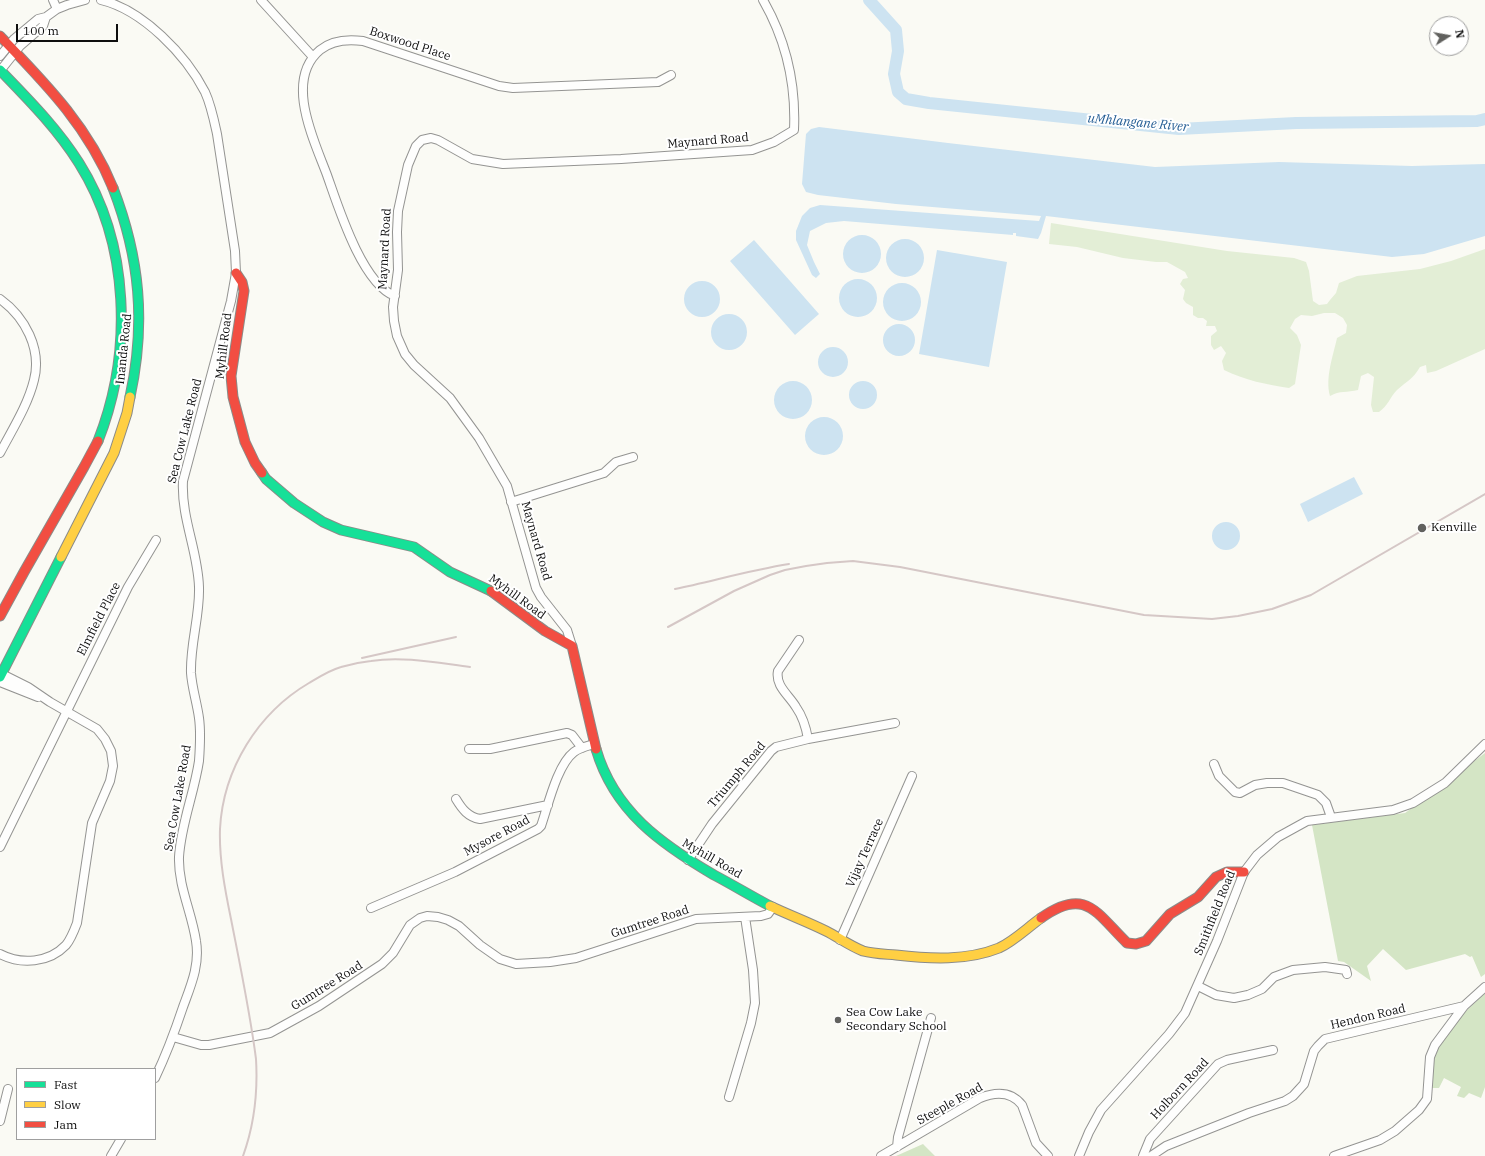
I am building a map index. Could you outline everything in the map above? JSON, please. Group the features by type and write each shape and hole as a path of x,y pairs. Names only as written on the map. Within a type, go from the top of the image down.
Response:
{"street":[{"path":"53,0 57,9"},
{"path":"0,56 20,46 43,26 46,17 57,9 66,4 85,0"},
{"name":"Sea Cow Lake Road","path":"101,0 129,10 148,24 178,52 206,94 214,118 217,134 235,251 236,273 231,300 183,481 184,514 198,578 199,603 191,656 191,674 200,734 198,762 183,829 179,858 182,882 198,953 194,976 173,1037 156,1076"},
{"path":"261,0 313,57 306,72 303,92 304,104 311,132 342,218 356,250 380,286 385,292 394,296"},
{"name":"Maynard Road","path":"572,646 567,630 541,597 536,588 507,486 502,477 479,438 450,398 414,365 405,354 397,336 393,307 398,270 398,211 408,165 416,146 422,140 431,138 438,140 478,161 503,164 621,159 752,150 774,142 794,130 794,92 787,58 780,36 763,0"},
{"name":"Inanda Road","path":"0,36 61,101 88,139 109,177 125,219 133,248 139,288 141,320 135,377 122,431 114,453 3,678"},
{"name":"Boxwood Place","path":"313,57 332,43 343,40 363,41 499,86 514,88 658,82 671,75"},
{"path":"0,70 13,49"},
{"name":"Inanda Road","path":"0,70 51,124 69,148 89,180 100,205 115,258 122,298 122,323 121,349 116,380 113,395 102,428 86,464 18,580 0,616"},
{"name":"Myhill Road","path":"236,273 242,282 244,291 236,332 231,376 233,397 245,442 255,463 266,479 294,503 323,522 341,530 414,547 450,572 489,589 545,631 572,646 594,744 606,776 629,811 649,832 673,851 773,907"},
{"path":"0,299 16,313 25,326 34,348 35,371 34,380 25,404 0,453"},
{"path":"511,502 604,473 616,462 633,457"},
{"name":"Elmfield Place","path":"0,847 128,587 156,540"},
{"path":"799,640 778,671 777,675 779,684 801,715 808,739"},
{"path":"0,954 18,960 37,960 48,958 58,952 72,935 77,923 92,823 110,781 113,766 111,751 105,739 97,729 50,702 28,687 3,678"},
{"name":"Triumph Road","path":"688,860 712,824 771,751 780,745 895,723"},
{"path":"469,749 490,749 567,733 572,735 582,748"},
{"name":"Mysore Road","path":"370,908 455,872 535,831 540,826 564,764 570,756 582,748 594,744"},
{"name":"Smithfield Road","path":"1079,1156 1089,1132 1101,1110 1182,1018 1198,986 1231,908 1244,872 1257,855 1288,830 1307,821 1393,810 1413,803 1445,783 1485,744"},
{"path":"1214,764 1219,776 1235,792 1240,793 1256,785 1266,783 1283,783 1318,795 1326,803 1331,817"},
{"name":"Vijay Terrace","path":"840,940 912,776"},
{"path":"456,799 466,813 480,819 548,805"},
{"path":"773,907 820,928 862,951 930,959 952,958 999,948 1059,907 1075,903 1086,905 1094,909 1127,943 1134,944 1146,941 1173,912 1199,896 1212,880 1219,875 1231,871 1244,872"},
{"name":"Gumtree Road","path":"173,1037 209,1046 264,1035 278,1030 319,1006 376,969 393,953 410,925 420,918 427,916 448,920 459,926 480,945 500,959 516,964 550,962 576,958 696,919 764,915 773,907"},
{"path":"729,1097 751,1023 754,1003 754,970 745,917"},
{"path":"1198,986 1216,995 1234,998 1262,989 1274,977 1292,970 1325,967 1346,970 1348,974"},
{"name":"Hendon Road","path":"1151,1156 1166,1146 1249,1113 1285,1101 1293,1096 1304,1084 1314,1051 1325,1039 1464,1006 1485,988"},
{"path":"1334,1156 1380,1140 1395,1131 1419,1110 1427,1099 1430,1057 1435,1045 1464,1006"},
{"path":"897,1146 898,1137 931,1018"},
{"name":"Holborn Road","path":"1143,1156 1150,1139 1218,1064 1227,1060 1273,1050"},
{"path":"0,1121 8,1089"},
{"name":"Steeple Road","path":"881,1156 980,1098 991,1094 1012,1096 1022,1104 1036,1143 1048,1156"},
{"path":"111,1156 120,1140"}],"green space":[{"path":"1051,223 1227,251 1294,258 1306,262 1309,271 1313,301 1319,305 1327,304 1336,293 1339,283 1357,276 1420,269 1451,261 1485,249 1485,349 1436,371 1427,373 1426,365 1420,367 1412,377 1397,390 1382,410 1379,412 1373,412 1371,405 1374,377 1368,373 1361,376 1358,390 1337,393 1330,396 1328,382 1337,338 1346,333 1347,325 1343,318 1335,313 1324,313 1312,316 1301,315 1295,319 1290,328 1297,335 1301,345 1295,384 1289,388 1264,384 1224,370 1222,361 1226,353 1221,346 1214,350 1211,345 1211,336 1217,331 1215,326 1206,326 1207,321 1193,315 1193,307 1186,303 1183,299 1185,290 1180,284 1183,279 1188,278 1185,272 1167,262 1123,258 1077,247 1049,244"},
{"path":"1485,753 1485,974 1481,977 1472,956 1470,957 1465,954 1406,970 1383,949 1367,966 1371,981 1344,962 1338,961 1312,825 1405,813"},
{"path":"1485,993 1485,1087 1481,1098 1469,1093 1464,1098 1457,1096 1461,1087 1444,1078 1439,1088 1432,1088 1433,1062 1437,1047 1461,1016"},
{"path":"923,1144 935,1156 896,1156"}],"water":[{"path":"819,127 1155,167 1279,162 1412,166 1485,164 1485,236 1424,254 1392,257 1046,216 1038,239 1016,236 1016,233 1013,233 1013,235 844,221 826,223 810,231 807,245 820,274 816,278 812,275 796,240 796,231 802,216 810,208 820,205 1039,221 1041,216 896,204 818,195 806,192 802,184 806,134 811,129"},
{"path":"858,235 866,235 876,240 880,247 880,261 876,268 866,273 858,273 848,268 846,265 843,258 843,250 848,240 851,238"},
{"path":"901,239 909,239 916,242 921,247 924,258 921,269 916,274 909,277 901,277 894,274 889,269 886,262 886,254 889,247 894,242"},
{"path":"754,240 819,314 795,335 730,261"},
{"path":"937,250 1007,262 989,367 919,354"},
{"path":"854,279 862,279 872,284 876,291 876,305 872,312 862,317 854,317 844,312 842,309 839,302 839,294 844,284 847,282"},
{"path":"705,281 715,286 719,292 719,306 715,312 709,316 699,317 689,312 685,306 684,296 689,286 695,282"},
{"path":"898,283 906,283 913,286 918,291 921,302 918,313 913,318 906,321 898,321 891,318 886,313 883,306 883,298 886,291 891,286"},
{"path":"729,314 742,319 747,332 742,345 729,350 716,345 711,332 716,319"},
{"path":"896,324 902,324 911,328 915,340 911,352 902,356 896,356 887,352 883,343 883,337 887,328"},
{"path":"833,347 839,348 847,356 847,368 839,376 833,377 827,376 819,368 818,362 819,356 827,348"},
{"path":"789,381 797,381 807,386 811,393 811,407 807,414 797,419 789,419 779,414 777,411 774,404 774,396 779,386 782,384"},
{"path":"863,381 873,385 877,395 873,405 863,409 853,405 849,395 853,385"},
{"path":"820,417 828,417 838,422 842,429 842,443 838,450 828,455 820,455 810,450 808,447 805,440 805,432 810,422 813,420"},
{"path":"1354,477 1363,494 1308,522 1300,504"},
{"path":"1226,522 1236,526 1240,536 1236,546 1226,550 1216,546 1212,536 1216,526"}],"waterway":[{"name":"uMhlangane River","path":"869,0 896,30 898,51 894,74 898,92 906,99 929,103 1179,129 1296,123 1477,121 1485,119"}],"railway":[{"path":"668,627 734,591 770,575 785,570 806,566 853,561 900,567 1144,615 1212,619 1238,616 1272,609 1311,595 1485,494"},
{"path":"675,589 746,572 789,564"},
{"path":"362,658 456,637"},
{"path":"243,1156 255,1108 256,1059 248,1006 221,863 220,840 223,807 228,785 236,764 246,745 274,710 291,695 333,670 360,663 395,659 470,667"}],"traffic: fast":[{"path":"0,70 42,114 79,163 96,195 108,228 117,263 121,299 121,335 117,371 109,407 98,441"},
{"path":"113,188 129,240 138,291 138,343 130,397"},
{"path":"262,473 266,479 294,503 323,522 341,530 414,547 450,572 491,591"},
{"path":"0,677 61,557"},
{"path":"596,749 604,771 615,790 627,808 642,824 658,838 694,863 770,906"}],"traffic: slow":[{"path":"61,557 114,453 127,413 130,397"},
{"path":"770,906 831,933 853,947 863,951 935,958 974,955 999,948 1010,942 1041,918"}],"traffic: jam":[{"path":"0,36 64,106 91,145 113,188"},
{"path":"236,273 242,282 244,291 231,376 233,397 245,442 255,463 262,473"},
{"path":"0,616 98,441"},
{"path":"491,591 545,631 572,646 596,749"},
{"path":"1041,918 1056,909 1069,904 1080,904 1089,907 1098,913 1127,943 1136,944 1146,941 1170,914 1198,897 1216,877 1227,872 1244,872"}],"place":[{"name":"Kenville","path":"1422,528"},
{"name":"Sea Cow Lake Secondary School","path":"838,1020"}]}
